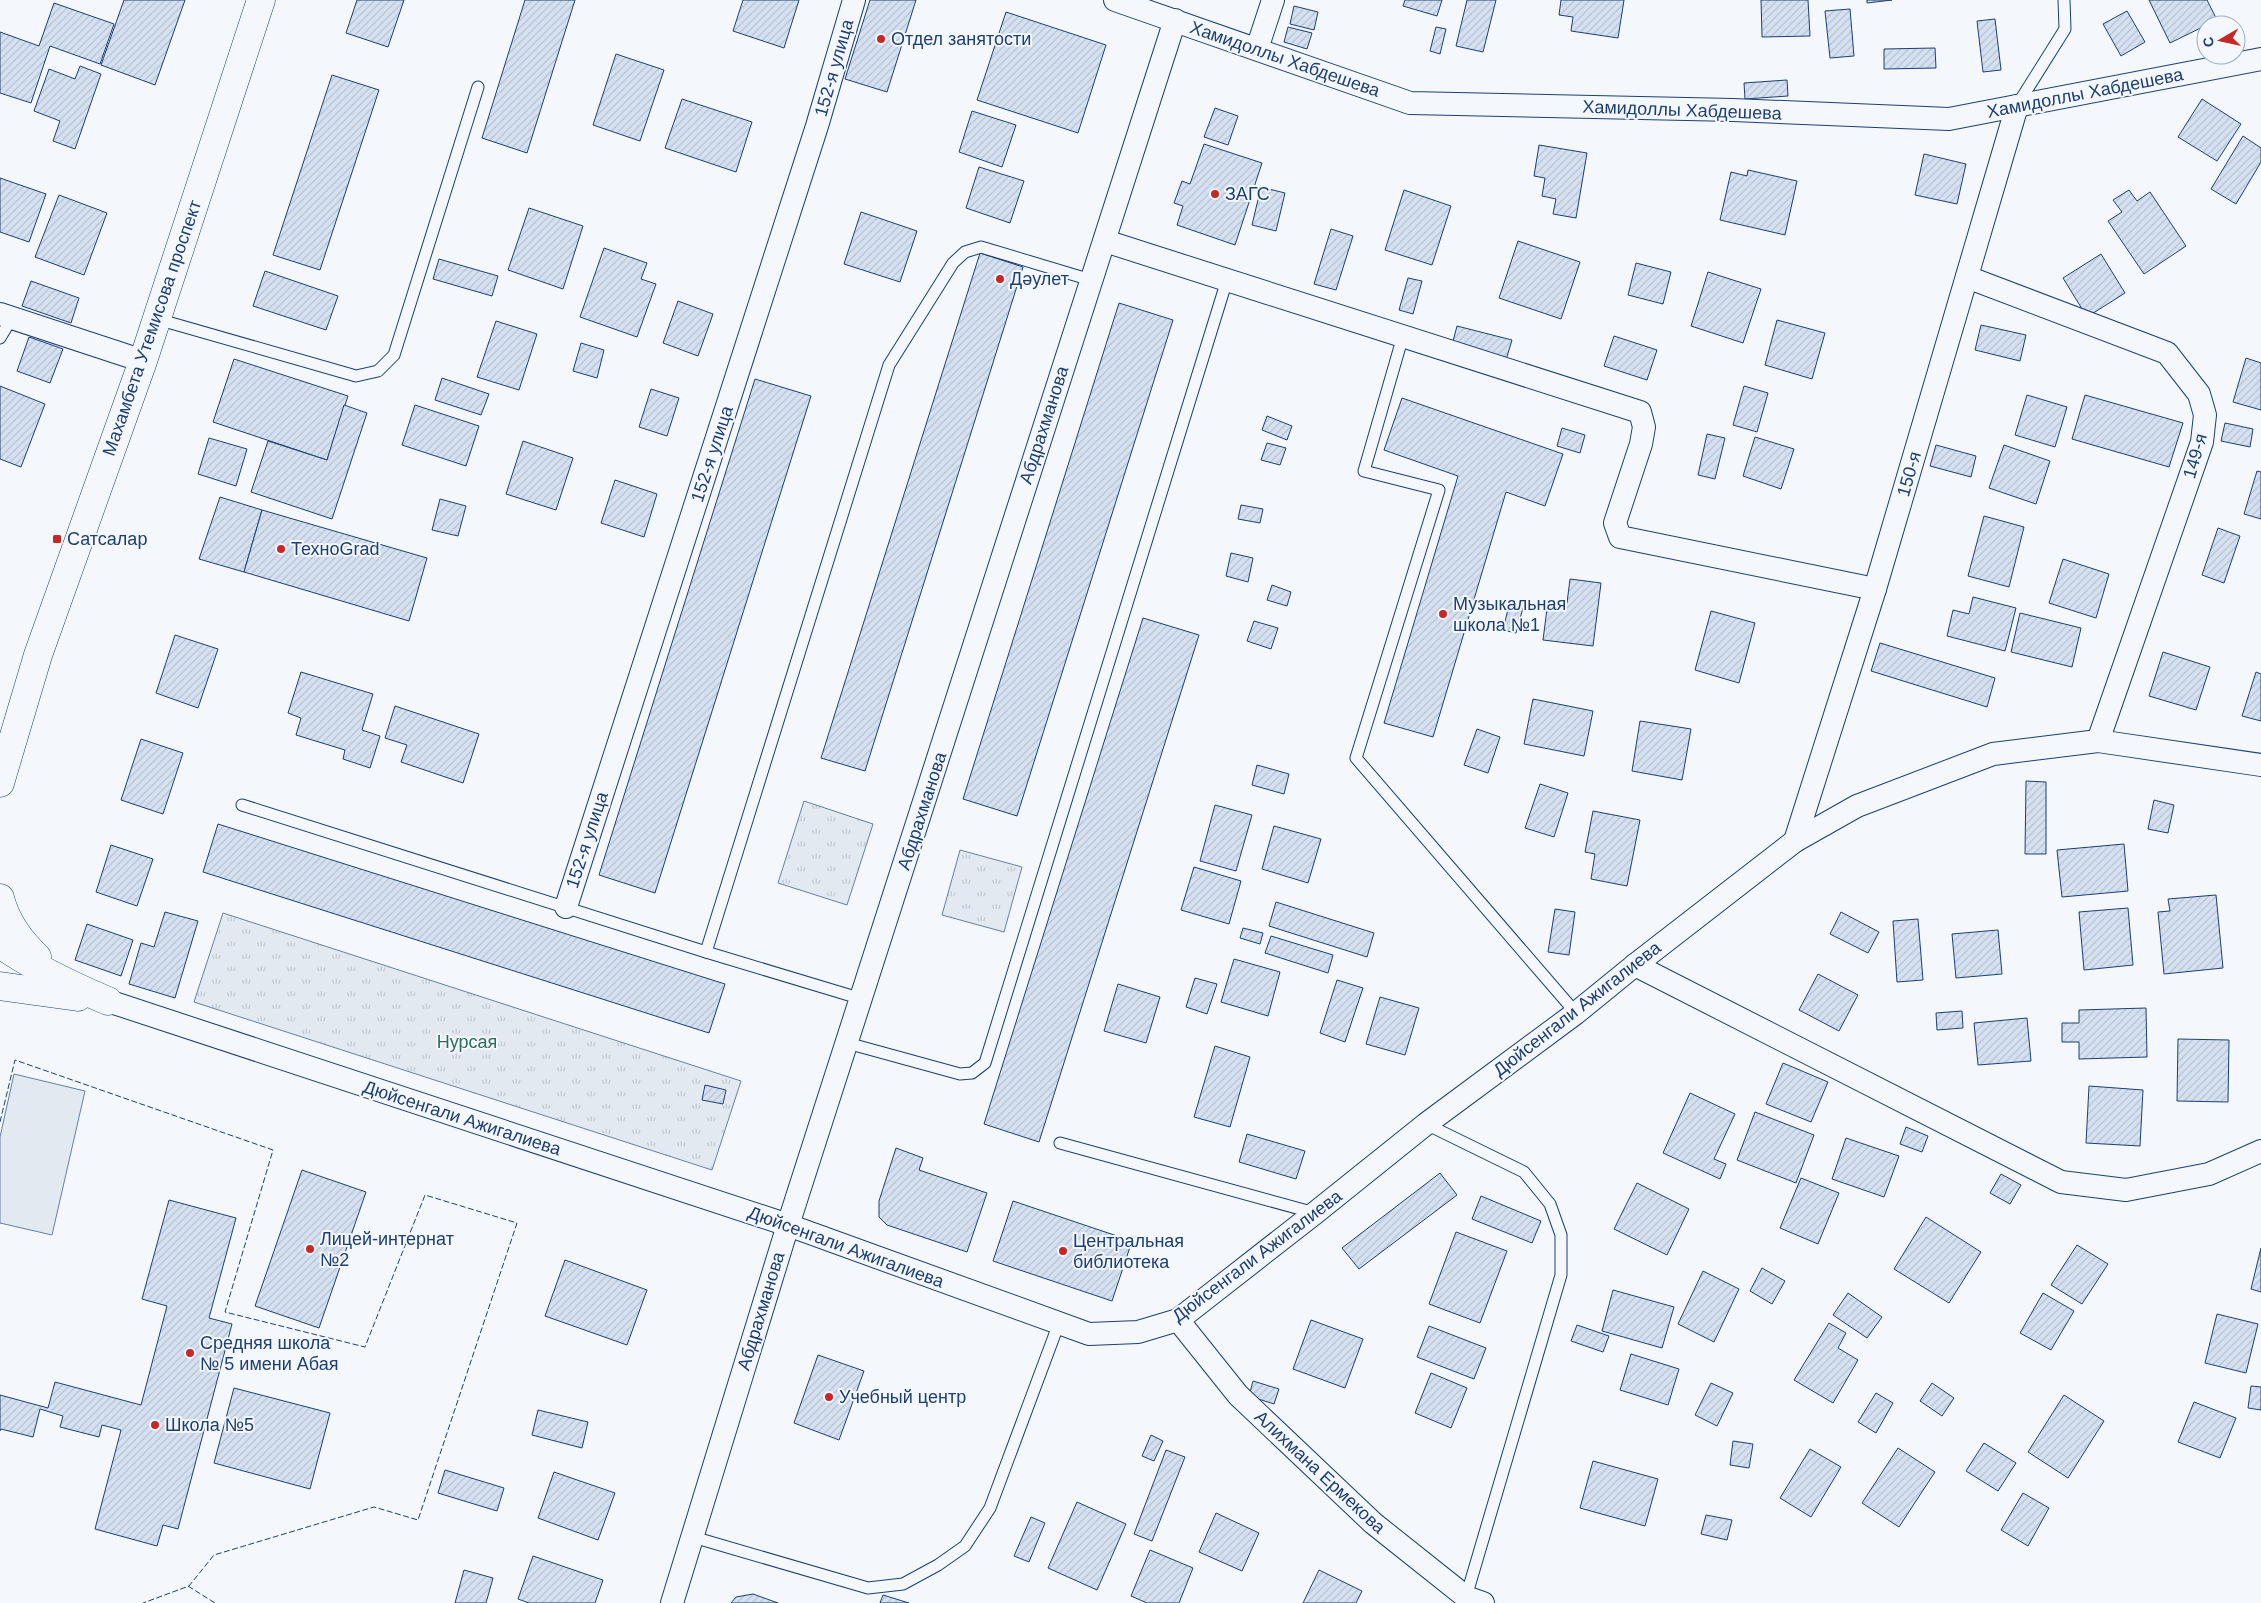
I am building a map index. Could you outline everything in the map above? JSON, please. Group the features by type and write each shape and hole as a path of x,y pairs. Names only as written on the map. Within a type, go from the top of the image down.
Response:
{"street":[{"name":"Махамбета Утемисова проспект","path":"38,655 143,361 261,0"},
{"name":"152-я улица","path":"566,908 818,126 854,0"},
{"name":"Хамидоллы Хабдешева","path":"1115,0 1410,103 1733,110 1949,119 2261,59"},
{"path":"1257,49 1273,0"},
{"name":"Абдрахманова","path":"672,1603 788,1225 1175,20"},
{"name":"150-я","path":"1795,841 1875,589 2017,106"},
{"path":"1105,241 1640,412 1644,427 1641,444 1615,523 1620,537 1875,589"},
{"name":"149-я","path":"1967,277 2167,353 2199,394 2205,415 2202,442 2098,741"},
{"path":"6,316 143,361"},
{"path":"0,729 38,655"},
{"path":"0,783 38,655"},
{"name":"Дюйсенгали Ажигалиева","path":"0,986 60,988 108,1002 788,1225 1089,1334 1138,1332 1178,1320 1315,1214 1426,1124 1576,1013 1795,841 1857,806 1993,754 2098,741 2261,765"},
{"path":"0,898 3,909 19,939 60,988 0,1006"},
{"name":"Дюйсенгали Ажигалиева","path":"0,944 60,988"},
{"path":"1635,965 2061,1182 2126,1190 2209,1174 2261,1151"},
{"name":"Алихмана Ермекова","path":"1178,1320 1238,1395 1280,1436 1373,1523 1470,1601"}],"lane":[{"path":"2017,106 2065,29 2064,0"},
{"path":"157,319 356,376 378,371 394,355 478,87"},
{"path":"706,952 889,366 953,263 965,252 981,247 1091,280"},
{"path":"847,1042 960,1074 972,1073 985,1063 1227,280"},
{"path":"0,338 6,316"},
{"path":"1403,336 1364,471 1439,490 1356,758 1576,1013"},
{"path":"242,805 706,952 862,999"},
{"path":"1426,1124 1524,1172 1550,1204 1560,1235 1562,1275 1470,1601"},
{"path":"1060,1143 1315,1214"},
{"path":"692,1536 868,1588 903,1584 938,1565 965,1546 990,1508 1059,1323"}],"green space":[{"path":"804,801 873,824 847,905 778,883"},
{"path":"960,850 1022,867 1004,932 942,915"},
{"name":"Нурсая","path":"223,913 741,1081 712,1170 194,1002"},
{"path":"14,1074 85,1091 52,1235 0,1223 0,1137"}],"building":[{"path":"124,0 185,0 155,85 101,65"},
{"path":"357,0 404,0 388,47 346,33"},
{"path":"525,0 575,0 527,153 482,138"},
{"path":"743,0 799,0 784,48 733,31"},
{"name":"Отдел занятости","path":"870,0 916,0 887,92 845,79"},
{"path":"1405,0 1442,0 1437,16 1403,6"},
{"path":"1467,0 1496,0 1483,52 1456,46"},
{"path":"1561,0 1624,0 1618,38 1571,31 1573,17 1559,15"},
{"path":"1761,0 1808,0 1810,36 1762,37"},
{"path":"1867,0 1892,0 1867,3"},
{"path":"2149,0 2207,0 2214,15 2196,15 2196,30 2170,43"},
{"path":"54,3 114,24 100,64 50,46 31,103 0,93 0,32 39,46"},
{"path":"1294,6 1318,12 1314,30 1290,24"},
{"path":"1850,9 1854,56 1830,58 1825,11"},
{"path":"2127,11 2145,42 2121,56 2103,24"},
{"path":"1006,12 1106,45 1078,133 977,100"},
{"path":"1995,19 2001,70 1983,72 1977,21"},
{"path":"1288,27 1312,33 1307,49 1284,42"},
{"path":"1436,27 1446,29 1440,54 1430,51"},
{"path":"1935,48 1936,68 1884,69 1884,49"},
{"path":"616,54 664,70 640,141 593,125"},
{"path":"80,66 101,74 75,149 53,141 60,121 34,111 49,69 75,79"},
{"path":"332,75 379,90 320,270 273,255"},
{"path":"1787,80 1788,96 1745,99 1744,83"},
{"path":"682,99 752,122 736,172 665,148"},
{"path":"2202,99 2241,124 2217,161 2178,137"},
{"path":"1215,108 1238,116 1228,145 1204,137"},
{"path":"972,111 1016,125 1002,167 959,152"},
{"path":"2243,136 2261,148 2261,162 2236,204 2211,189"},
{"name":"ЗАГС","path":"1204,144 1262,163 1235,245 1177,225 1183,206 1174,203 1182,181 1190,184"},
{"path":"1539,145 1587,153 1576,218 1553,214 1556,199 1542,196 1545,178 1534,176"},
{"path":"1924,154 1966,164 1957,204 1915,195"},
{"path":"979,167 1024,181 1010,223 966,208"},
{"path":"1748,170 1797,181 1785,235 1720,220 1731,172 1747,176"},
{"path":"0,178 46,194 29,242 0,232"},
{"path":"1261,187 1285,193 1276,231 1252,225"},
{"path":"1404,190 1451,206 1432,265 1385,250"},
{"path":"2129,190 2137,201 2150,192 2186,246 2144,274 2108,221 2122,212 2113,200"},
{"path":"59,195 107,213 84,275 35,257"},
{"path":"529,208 583,226 563,289 508,270"},
{"path":"861,212 917,231 900,282 844,264"},
{"path":"1331,229 1353,236 1336,290 1314,284"},
{"path":"1518,241 1580,262 1561,319 1499,298"},
{"path":"604,248 647,263 641,279 656,284 637,337 580,317"},
{"path":"980,253 1023,267 865,771 821,758"},
{"path":"2101,254 2125,293 2087,317 2063,278"},
{"path":"439,259 498,276 492,296 433,279"},
{"path":"1636,263 1671,272 1663,304 1628,295"},
{"path":"265,271 338,296 326,330 253,306"},
{"path":"1708,272 1761,289 1743,343 1691,326"},
{"path":"1408,278 1422,281 1413,314 1399,310"},
{"path":"31,281 79,298 71,323 22,306"},
{"path":"678,301 713,314 698,356 663,343"},
{"path":"1119,303 1173,320 1017,816 963,799"},
{"path":"1777,320 1825,333 1812,379 1765,365"},
{"path":"496,321 537,334 519,390 477,377"},
{"path":"1981,325 2026,335 2020,361 1975,350"},
{"path":"1457,326 1512,340 1506,360 1452,345"},
{"path":"1614,336 1657,350 1647,380 1604,366"},
{"path":"29,337 63,349 50,383 17,371"},
{"path":"581,343 604,350 597,378 573,371"},
{"path":"2246,358 2261,363 2261,410 2233,402"},
{"path":"234,359 348,396 327,460 213,422"},
{"path":"442,378 489,394 481,415 435,400"},
{"path":"755,379 811,396 655,893 599,875"},
{"path":"0,386 45,404 21,467 0,459"},
{"path":"1744,386 1768,393 1757,432 1733,425"},
{"path":"651,389 679,398 667,436 639,427"},
{"path":"2027,395 2067,407 2055,447 2015,435"},
{"path":"2085,395 2183,423 2169,467 2072,439"},
{"name":"Музыкальная школа №1","path":"1402,398 1563,454 1545,506 1506,492 1433,737 1384,723 1458,476 1384,450"},
{"path":"344,405 367,413 332,519 251,492 268,441 327,460"},
{"path":"415,405 479,426 466,466 402,445"},
{"path":"1267,416 1292,426 1287,440 1262,430"},
{"path":"2225,423 2253,429 2250,447 2221,441"},
{"path":"1562,428 1585,435 1580,453 1557,446"},
{"path":"1707,434 1725,438 1715,479 1698,475"},
{"path":"1755,437 1794,449 1781,489 1743,476"},
{"path":"209,438 247,449 236,486 198,474"},
{"path":"523,441 573,458 556,510 506,494"},
{"path":"1267,443 1286,448 1280,465 1261,460"},
{"path":"1936,445 1976,456 1971,477 1930,466"},
{"path":"2004,445 2050,461 2036,504 1989,488"},
{"path":"2257,471 2261,472 2261,519 2244,514"},
{"path":"615,480 657,494 644,537 601,523"},
{"path":"220,497 262,510 244,572 199,559"},
{"path":"440,499 466,506 458,536 432,530"},
{"path":"1241,505 1263,509 1260,523 1238,519"},
{"path":"262,510 427,558 409,621 244,572"},
{"path":"1984,516 2024,527 2009,587 1968,576"},
{"path":"2218,528 2240,536 2224,583 2202,575"},
{"path":"1231,553 1253,558 1248,582 1226,576"},
{"path":"2063,559 2109,574 2096,618 2049,603"},
{"path":"1570,579 1601,583 1593,646 1543,640 1548,601 1567,603"},
{"path":"1272,585 1291,592 1287,606 1267,600"},
{"path":"1973,597 2016,608 2005,651 1947,636 1953,610 1969,614"},
{"path":"1509,605 1523,608 1516,633 1503,630"},
{"path":"1711,611 1755,623 1739,683 1695,670"},
{"path":"2020,613 2081,628 2072,667 2011,652"},
{"path":"1143,618 1199,635 1039,1142 984,1124"},
{"path":"1254,621 1278,628 1271,649 1247,641"},
{"path":"175,635 218,649 198,708 156,693"},
{"path":"1880,643 1995,678 1987,707 1871,671"},
{"path":"2163,652 2210,667 2196,710 2149,696"},
{"path":"301,672 373,694 362,730 380,736 370,768 343,759 345,750 296,735 301,718 288,713"},
{"path":"2256,672 2261,674 2261,721 2242,716"},
{"path":"1533,699 1593,711 1584,756 1524,744"},
{"path":"395,706 479,734 463,783 401,762 407,745 385,738"},
{"path":"1640,721 1691,729 1682,780 1632,771"},
{"path":"1477,729 1500,737 1488,773 1464,765"},
{"path":"141,739 183,753 163,814 121,800"},
{"path":"1257,765 1289,774 1284,794 1252,785"},
{"path":"2026,781 2046,782 2046,854 2025,854"},
{"path":"1540,784 1568,793 1554,837 1525,828"},
{"path":"2154,800 2174,805 2168,833 2148,829"},
{"path":"1215,805 1252,815 1236,871 1200,861"},
{"path":"1593,811 1640,820 1627,886 1591,879 1595,854 1585,852"},
{"path":"218,824 725,984 709,1033 203,872"},
{"path":"1274,826 1321,839 1308,883 1262,869"},
{"path":"2124,844 2128,891 2062,897 2057,850"},
{"path":"111,845 153,859 137,906 96,892"},
{"path":"1194,867 1241,881 1229,924 1181,910"},
{"path":"2216,895 2223,968 2164,974 2158,912 2170,911 2168,899"},
{"path":"1276,902 1374,933 1367,957 1269,926"},
{"path":"2128,908 2133,965 2084,970 2079,912"},
{"path":"1555,909 1575,912 1569,955 1548,952"},
{"path":"165,912 198,921 175,998 129,984 141,943 154,947"},
{"path":"1841,912 1879,932 1868,953 1830,934"},
{"path":"1918,919 1923,980 1897,982 1893,921"},
{"path":"87,924 133,940 121,976 75,960"},
{"path":"1243,928 1263,933 1260,944 1240,938"},
{"path":"1998,930 2002,974 1956,978 1952,934"},
{"path":"1271,936 1333,955 1328,973 1265,953"},
{"path":"1234,959 1280,972 1268,1016 1221,1002"},
{"path":"1818,974 1858,995 1839,1031 1799,1010"},
{"path":"1195,978 1217,984 1207,1014 1186,1007"},
{"path":"1337,980 1363,988 1345,1042 1320,1033"},
{"path":"1118,984 1160,997 1146,1043 1104,1031"},
{"path":"1380,997 1419,1008 1405,1055 1366,1044"},
{"path":"2146,1008 2147,1057 2079,1059 2079,1042 2062,1042 2062,1023 2079,1023 2079,1010"},
{"path":"1962,1011 1963,1028 1937,1030 1936,1013"},
{"path":"2027,1018 2031,1061 1978,1065 1974,1023"},
{"path":"2178,1039 2229,1040 2228,1102 2177,1101"},
{"path":"1215,1046 1250,1057 1230,1127 1194,1117"},
{"path":"1783,1063 1828,1082 1811,1122 1766,1104"},
{"path":"705,1085 726,1090 723,1104 702,1100"},
{"path":"2089,1086 2143,1090 2140,1146 2086,1143"},
{"path":"1690,1093 1735,1114 1714,1159 1726,1164 1720,1179 1663,1153"},
{"path":"1755,1112 1814,1135 1796,1183 1737,1160"},
{"path":"1906,1127 1928,1136 1922,1152 1900,1144"},
{"path":"1247,1134 1305,1151 1296,1179 1239,1162"},
{"path":"1846,1138 1899,1156 1884,1197 1832,1179"},
{"path":"896,1148 923,1158 919,1170 987,1193 967,1252 887,1225 879,1217 879,1201"},
{"name":"Лицей-интернат №2","path":"302,1170 366,1192 319,1328 255,1306"},
{"path":"1440,1173 1457,1195 1359,1269 1342,1248"},
{"path":"2001,1174 2021,1185 2010,1204 1990,1193"},
{"path":"1801,1178 1839,1193 1818,1244 1780,1228"},
{"path":"1637,1183 1689,1209 1667,1255 1614,1229"},
{"path":"1481,1196 1541,1221 1532,1243 1472,1219"},
{"name":"Средняя школа № 5 имени Абая","path":"169,1200 236,1218 209,1318 232,1324 178,1529 163,1525 157,1546 95,1529 121,1430 102,1425 99,1437 60,1427 63,1416 40,1409 33,1437 1,1429 0,1431 0,1395 48,1408 55,1382 141,1405 167,1306 142,1299"},
{"name":"Центральная библиотека","path":"1013,1201 1132,1241 1112,1301 993,1261"},
{"path":"1926,1217 1981,1252 1949,1303 1894,1269"},
{"path":"1456,1232 1507,1251 1480,1323 1429,1304"},
{"path":"2077,1245 2108,1264 2082,1304 2051,1285"},
{"path":"2261,1248 2261,1292 2251,1289"},
{"path":"565,1260 647,1290 627,1345 545,1316"},
{"path":"1762,1268 1785,1281 1772,1304 1750,1291"},
{"path":"1703,1271 1739,1289 1714,1342 1678,1324"},
{"path":"1613,1290 1674,1307 1662,1348 1602,1331"},
{"path":"1848,1293 1882,1317 1867,1338 1833,1315"},
{"path":"2043,1293 2074,1311 2051,1350 2020,1333"},
{"path":"2217,1314 2258,1324 2246,1373 2205,1363"},
{"path":"1311,1320 1363,1339 1345,1388 1293,1369"},
{"path":"1829,1323 1846,1333 1838,1348 1858,1360 1833,1403 1794,1380"},
{"path":"1577,1325 1609,1336 1603,1352 1571,1341"},
{"path":"1429,1326 1486,1348 1474,1379 1417,1357"},
{"path":"1631,1354 1679,1369 1668,1405 1620,1390"},
{"name":"Учебный центр","path":"818,1355 864,1371 839,1440 794,1423"},
{"path":"1431,1373 1467,1388 1451,1428 1415,1413"},
{"path":"1253,1381 1279,1389 1274,1404 1249,1396"},
{"path":"1711,1383 1733,1393 1717,1426 1695,1415"},
{"path":"1932,1383 1954,1398 1942,1416 1920,1401"},
{"path":"2251,1386 2261,1387 2261,1410 2248,1408"},
{"path":"234,1388 330,1413 310,1489 214,1463"},
{"path":"1876,1393 1893,1403 1876,1433 1858,1422"},
{"path":"2064,1395 2104,1421 2068,1478 2028,1452"},
{"path":"2194,1402 2236,1418 2220,1458 2178,1442"},
{"path":"538,1410 588,1422 582,1448 532,1435"},
{"path":"1151,1435 1163,1441 1154,1461 1142,1456"},
{"path":"1733,1441 1753,1444 1749,1468 1730,1465"},
{"path":"1984,1443 2016,1463 1998,1491 1966,1471"},
{"path":"1898,1448 1935,1472 1899,1527 1862,1503"},
{"path":"1810,1449 1841,1467 1811,1517 1780,1498"},
{"path":"1166,1450 1185,1457 1152,1541 1134,1534"},
{"path":"1593,1461 1658,1479 1645,1526 1580,1508"},
{"path":"445,1470 504,1488 497,1511 438,1493"},
{"path":"554,1472 615,1493 598,1540 538,1518"},
{"path":"2023,1493 2049,1508 2028,1546 2001,1530"},
{"path":"1077,1502 1126,1524 1097,1590 1048,1568"},
{"path":"1216,1513 1259,1533 1242,1571 1199,1552"},
{"path":"1706,1515 1732,1520 1727,1540 1701,1534"},
{"path":"1031,1517 1045,1523 1029,1562 1014,1556"},
{"path":"1150,1550 1193,1568 1179,1603 1147,1603 1131,1596"},
{"path":"533,1556 603,1580 595,1603 529,1603 518,1599"},
{"path":"464,1570 493,1578 486,1603 455,1603"},
{"path":"1319,1570 1362,1591 1356,1603 1303,1603"},
{"path":"753,1594 778,1603 731,1603 736,1597"},
{"path":"883,1595 909,1603 880,1603"}],"fence":[{"path":"0,1122 15,1060 273,1150 225,1312 365,1347 425,1195 517,1223 418,1520 374,1507 214,1555 189,1586 143,1603"},
{"path":"188,1586 215,1603"}],"place":[{"name":"Отдел занятости","path":"881,39"},
{"name":"ЗАГС","path":"1215,194"},
{"name":"Дәулет","path":"1000,279"},
{"name":"Сатсалар","path":"57,539"},
{"name":"ТехноGrad","path":"281,549"},
{"name":"Музыкальная школа №1","path":"1443,614"},
{"name":"Лицей-интернат №2","path":"310,1249"},
{"name":"Центральная библиотека","path":"1063,1251"},
{"name":"Средняя школа № 5 имени Абая","path":"190,1353"},
{"name":"Учебный центр","path":"829,1397"},
{"name":"Школа №5","path":"155,1425"}]}
